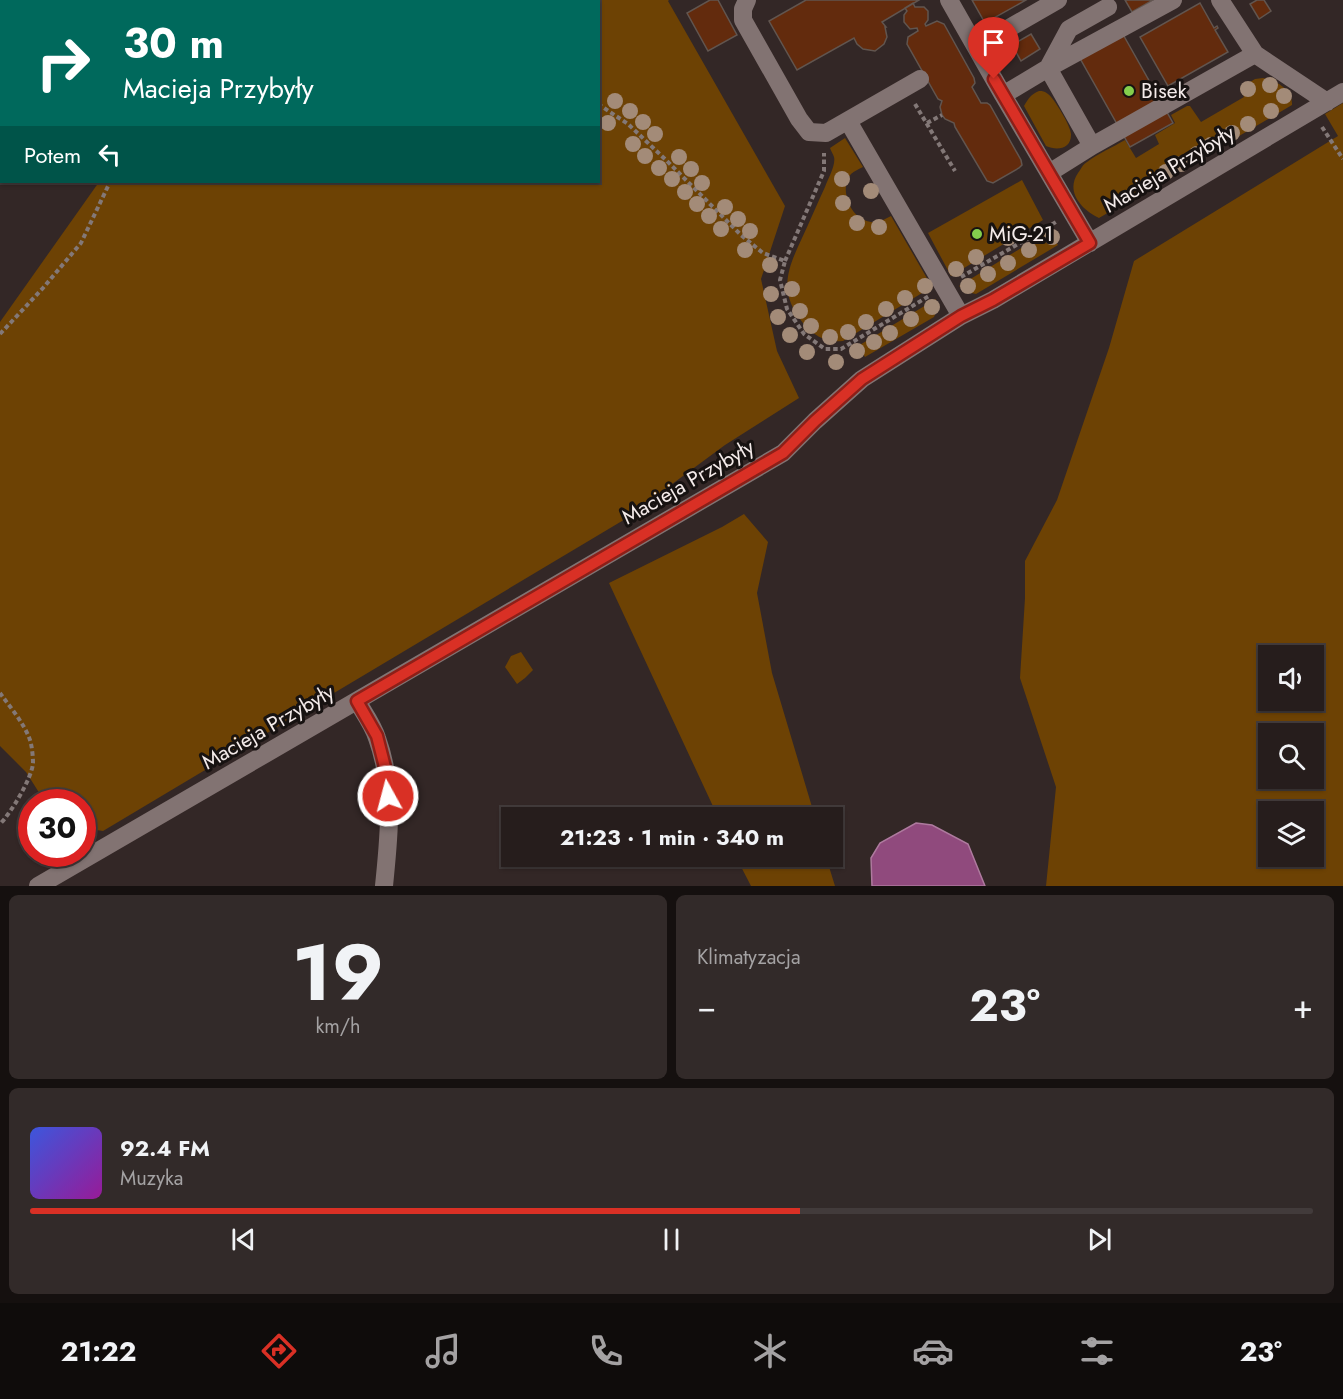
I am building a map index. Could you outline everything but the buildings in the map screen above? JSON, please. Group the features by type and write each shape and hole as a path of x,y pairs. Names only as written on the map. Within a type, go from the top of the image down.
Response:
{"street":[{"path":"747,0 743,9 743,20 799,119 809,132 826,133 913,83"},
{"path":"950,0 1090,243"},
{"path":"976,47 1058,0"},
{"path":"1003,95 1173,0"},
{"path":"1220,0 1255,54 1319,106"},
{"path":"1048,68 1069,29 1108,7"},
{"path":"1049,173 1092,146 1255,54"},
{"path":"1048,68 1092,146"},
{"name":"Macieja Przybyły","path":"38,886 783,453 862,379 961,316 993,300 1343,92"},
{"path":"848,121 961,316"},
{"path":"357,701 377,736 387,775 390,818 384,886"}],"path":[{"path":"913,83 927,123 955,171"},
{"path":"600,105 627,124 659,153 741,235 763,253 785,261"},
{"path":"1319,106 1343,159"},
{"path":"927,123 942,115"},
{"path":"826,133 824,171 785,261 780,280 787,309 804,334 825,349 841,349 1073,213"},
{"path":"0,334 81,243 110,183"},
{"path":"0,693 30,740 33,765 23,790 7,817 0,824"}],"shaded area":[{"path":"600,0 669,0 785,206 761,279 777,351 799,398 725,445 622,521 103,831 96,830 96,789 37,789 26,772 0,746 0,322 98,183 600,183"},
{"path":"1263,78 1287,90 1292,105 1099,218 1077,200 1073,187 1074,180 1083,165 1092,159 1125,140 1136,158 1159,144 1155,135 1175,123 1171,115 1190,106 1201,122 1244,97 1240,88 1255,79"},
{"path":"1039,91 1051,97 1069,126 1070,140 1063,148 1046,146 1024,106 1030,97"},
{"path":"1343,103 1343,886 1046,886 1056,787 1020,678 1025,561 1057,500 1109,348 1134,261 1338,136 1325,114"},
{"path":"845,138 863,167 851,174 846,185 847,197 852,209 861,218 877,223 891,216 932,287 843,341 831,341 812,332 795,312 790,301 788,281 792,260 833,168 834,157 830,148"},
{"path":"1022,180 1043,220 951,276 928,233"},
{"path":"1049,231 1058,245 976,294 967,292 959,286"},
{"path":"936,299 934,317 865,357 858,346"},
{"path":"744,514 768,542 757,593 772,673 812,807 713,807 609,583"},
{"path":"521,652 533,670 517,684 505,667 511,656"},
{"path":"916,823 932,825 968,844 985,886 872,886 871,858 880,843"},
{"path":"741,867 829,867 835,886 751,886"}],"place":[{"name":"Bisek","path":"1129,91"},
{"name":"MiG-21","path":"977,234"}],"route":[{"path":"388,796 387,775 377,736 357,701 783,453 862,379 961,316 993,300 1090,243 994,79"}]}
